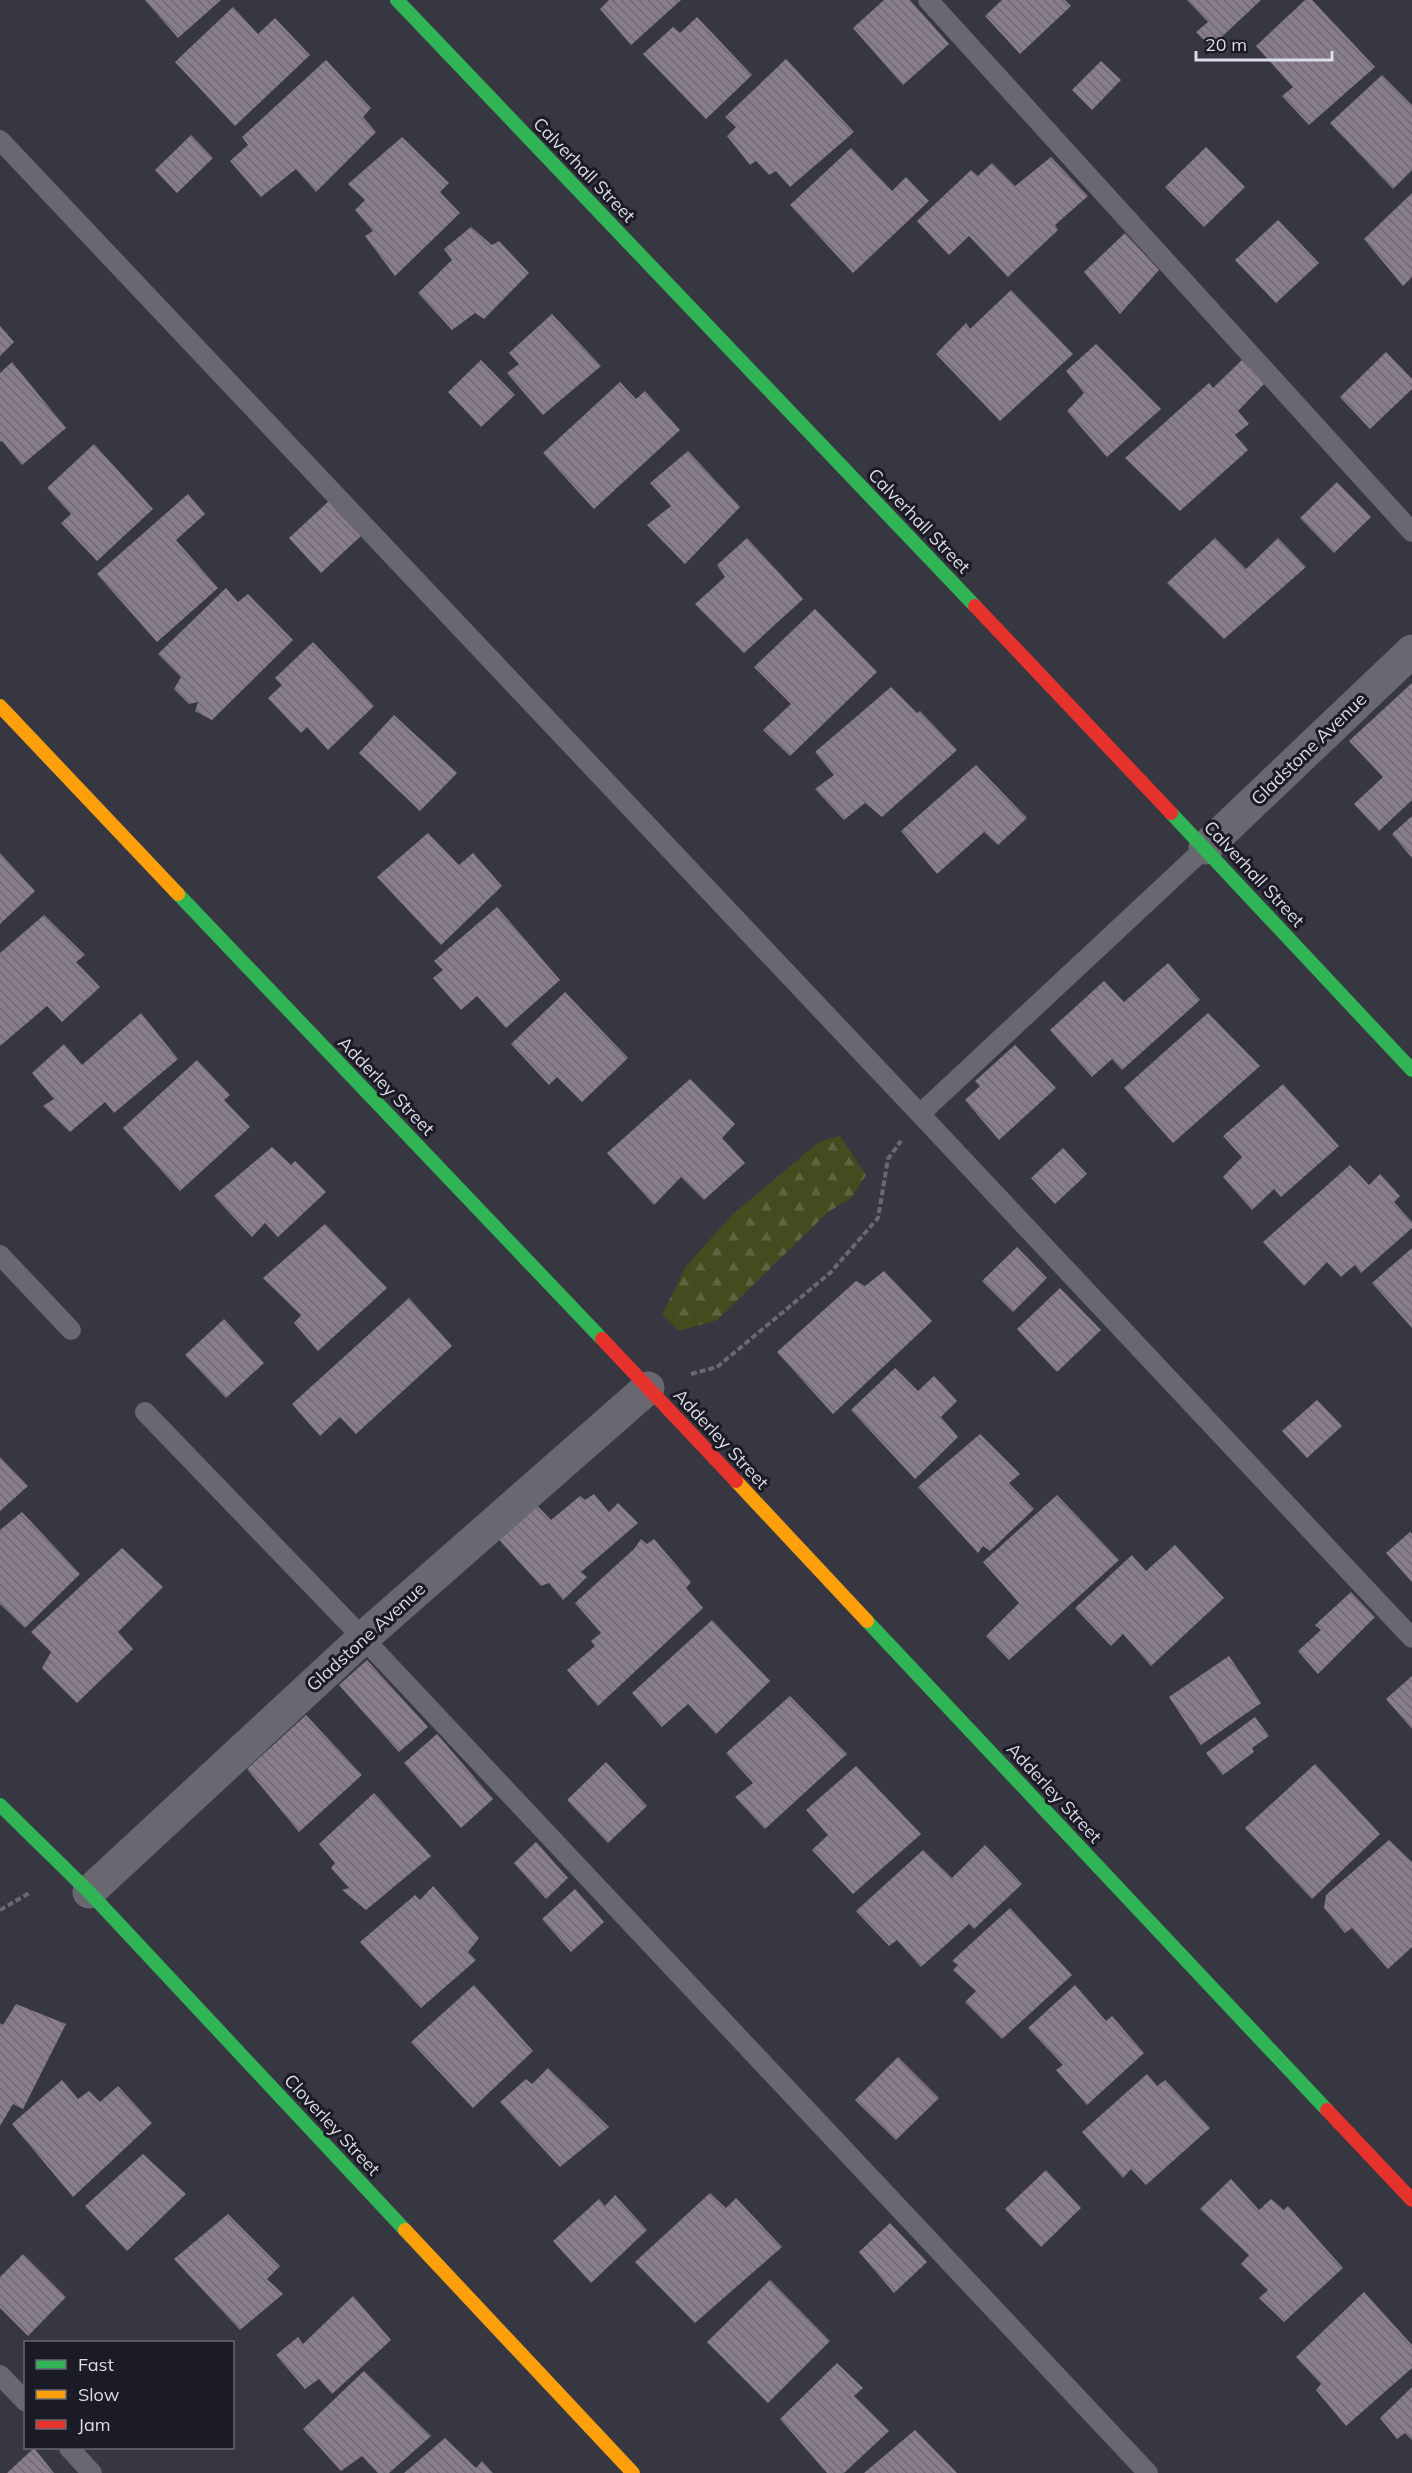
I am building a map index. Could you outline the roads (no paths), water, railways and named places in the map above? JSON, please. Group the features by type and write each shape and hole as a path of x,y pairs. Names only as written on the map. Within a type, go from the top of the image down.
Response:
{"street":[{"name":"Calverhall Street","path":"398,0 1205,848 1412,1070"},
{"name":"Gladstone Avenue","path":"1205,848 1412,651"},
{"name":"Adderley Street","path":"0,706 648,1388 1412,2200"},
{"name":"Gladstone Avenue","path":"89,1892 363,1638 648,1388"},
{"name":"Cloverley Street","path":"0,1805 89,1892 633,2473"}],"lane":[{"path":"928,0 1412,532"},
{"path":"0,140 1412,1638"},
{"path":"920,1114 1205,848"},
{"path":"0,1255 71,1330"},
{"path":"145,1412 363,1638 1148,2473"},
{"path":"0,2375 24,2400"},
{"path":"70,2449 93,2473"}]}
